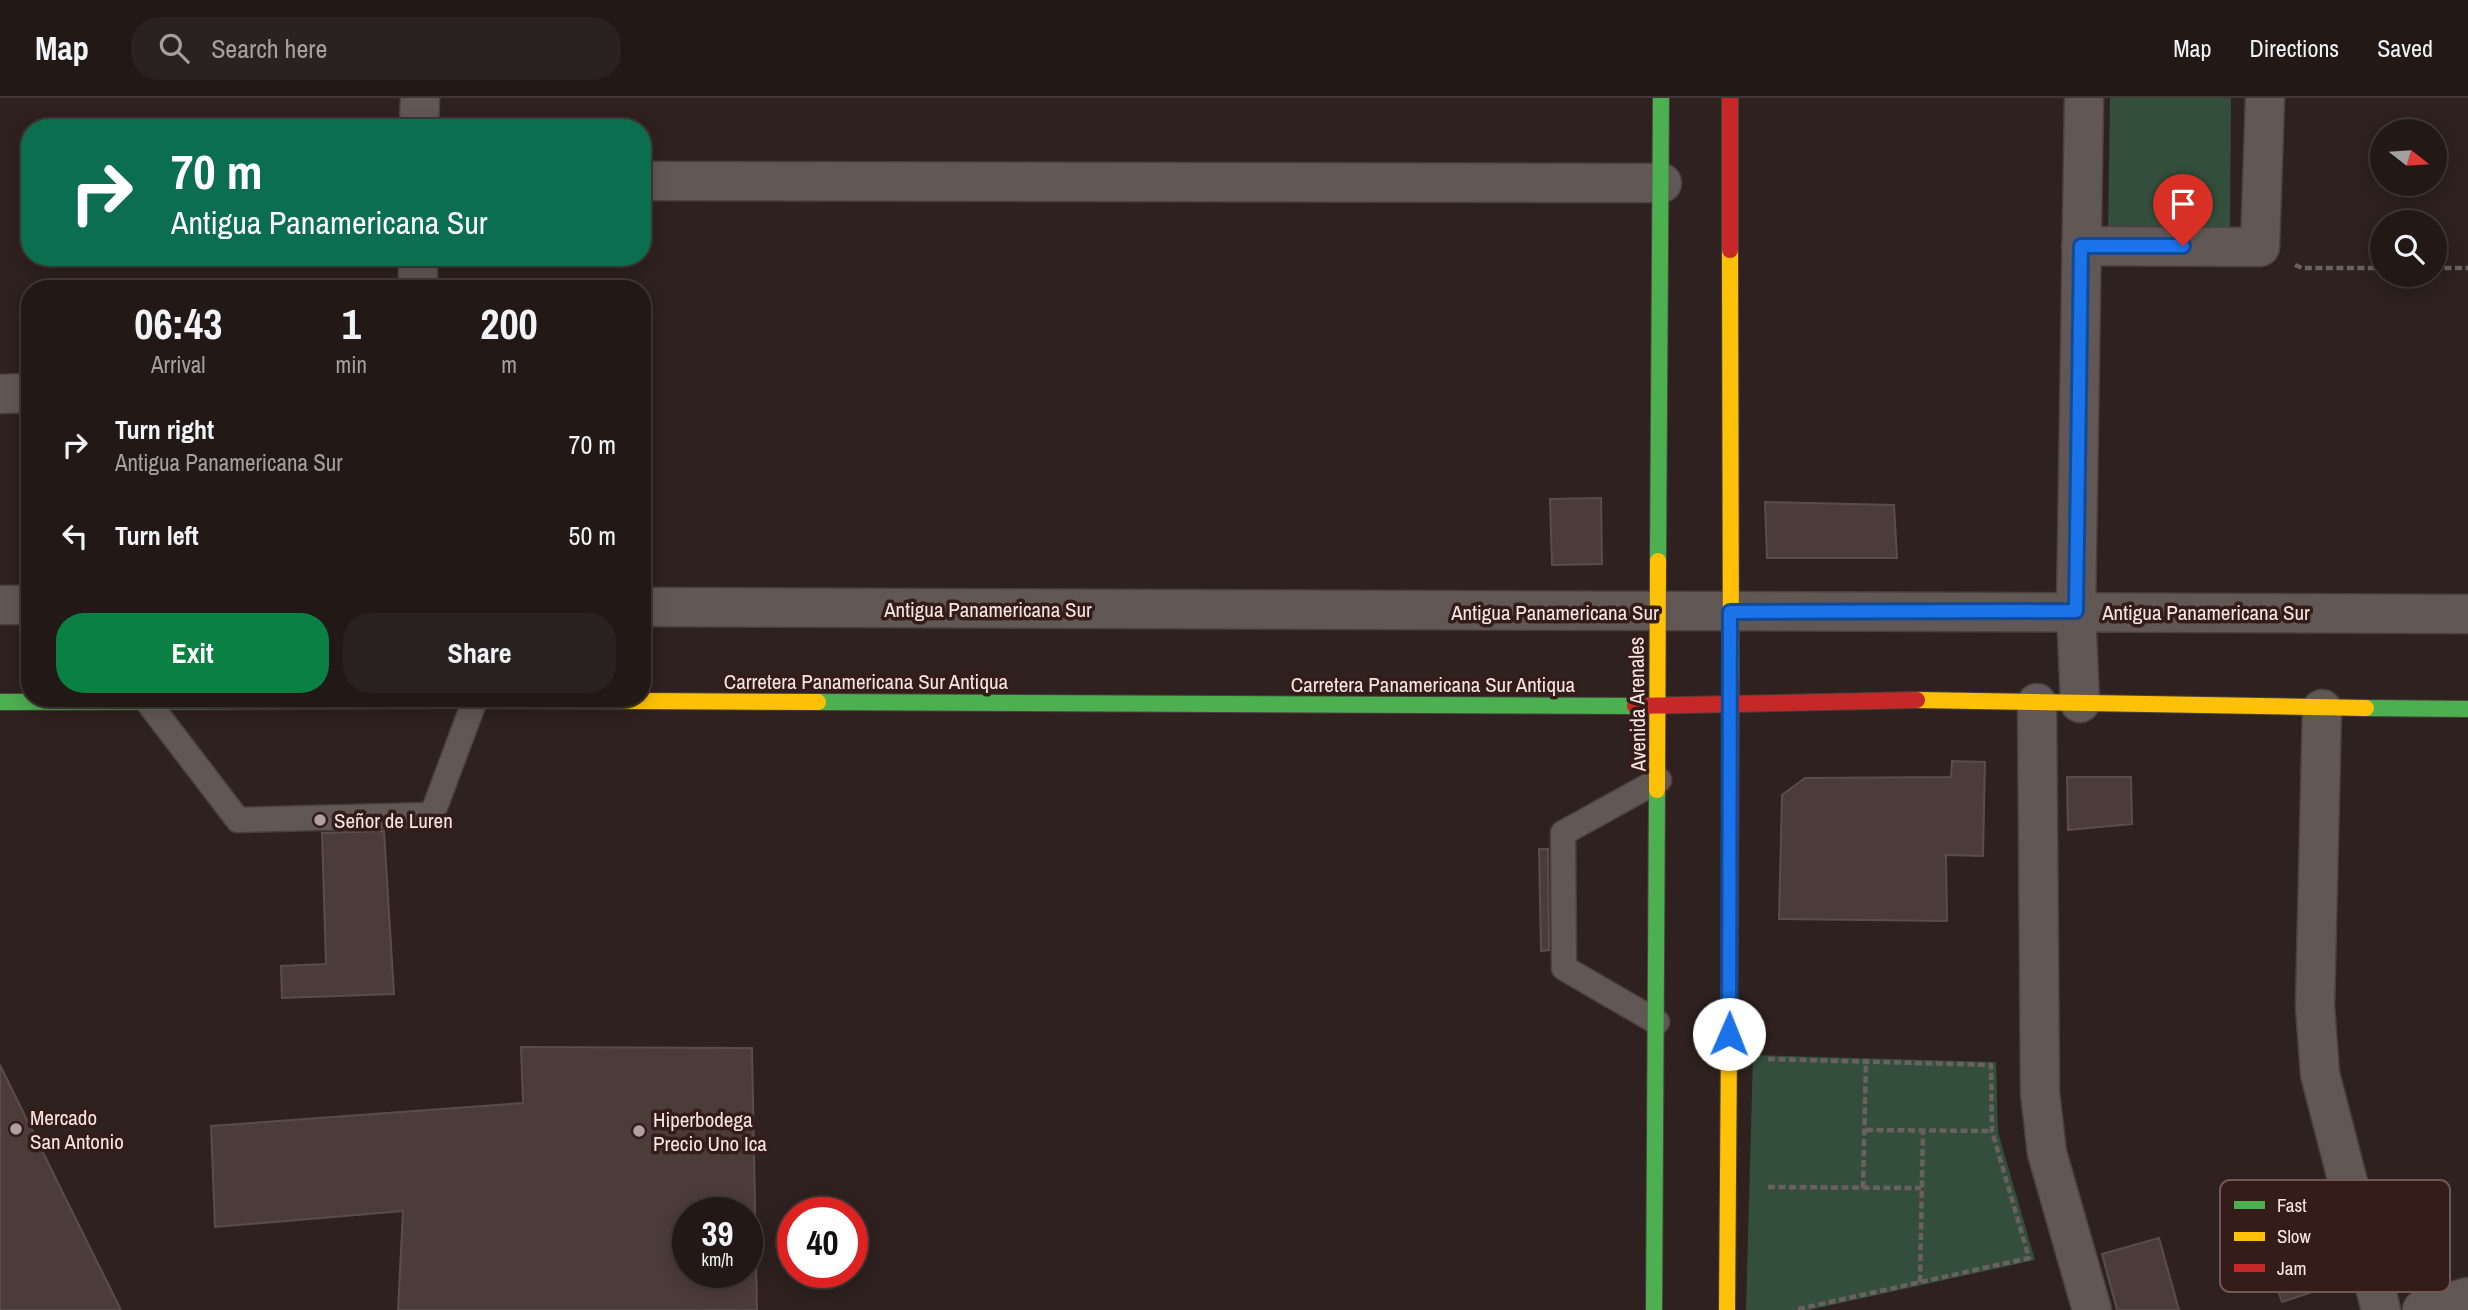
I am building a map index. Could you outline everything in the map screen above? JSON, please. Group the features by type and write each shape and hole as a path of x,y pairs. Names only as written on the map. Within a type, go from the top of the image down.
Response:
{"street":[{"path":"419,119 420,98"},
{"name":"Avenida Arenales","path":"1649,1306 1657,1022 1659,706 1656,612 1661,98"},
{"path":"1727,1310 1731,702 1730,98"},
{"path":"2080,703 2076,611 2084,98"},
{"path":"2081,246 2260,247 2265,98"},
{"path":"651,181 1662,183"},
{"path":"0,394 21,393"},
{"path":"0,605 21,605"},
{"name":"Antigua Panamericana Sur","path":"651,607 2468,614"},
{"name":"Carretera Panamericana Sur Antiqua","path":"651,701 1659,706 1731,702 2080,703 2322,709 2468,709"},
{"name":"Carretera Panamericana Sur Antiqua","path":"0,702 21,702"},
{"path":"2037,703 2040,1093 2047,1153 2092,1310"},
{"path":"2322,709 2315,1006 2320,1074 2347,1180"},
{"path":"2376,1292 2381,1310"},
{"path":"2422,1310 2468,1297"}],"lane":[{"path":"152,707 238,820 432,815 472,707"},
{"path":"1657,1022 1564,968 1563,832 1658,780"}],"path":[{"path":"2260,247 2302,268 2370,268"},
{"path":"2447,268 2468,268"},
{"path":"1756,1059 1866,1059 1991,1065 1992,1131 2029,1258 1794,1310"},
{"path":"1863,1188 1866,1059"},
{"path":"1866,1130 1992,1131"},
{"path":"1920,1282 1923,1130"},
{"path":"1767,1187 1921,1188"}],"green space":[{"path":"2110,98 2231,98 2230,234 2108,233"},
{"path":"1753,1055 1996,1062 1998,1132 2035,1260 1809,1310 1746,1310"}],"building":[{"path":"1601,498 1602,564 1552,565 1550,499"},
{"path":"1765,502 1894,505 1897,558 1767,558"},
{"path":"1952,761 1985,762 1983,856 1946,855 1947,921 1779,919 1782,795 1805,778 1951,777"},
{"path":"2067,777 2131,777 2132,824 2068,830"},
{"path":"384,831 394,994 282,998 281,966 326,964 322,833"},
{"path":"1539,849 1548,849 1549,950 1541,951"},
{"path":"521,1047 752,1048 755,1197 672,1197 672,1288 757,1288 757,1310 398,1310 403,1211 215,1227 211,1126 523,1103"},
{"name":"Mercado San Antonio","path":"0,1065 63,1193 121,1310 0,1310"},
{"path":"2159,1238 2179,1310 2117,1310 2102,1254"},
{"path":"2279,1292 2312,1292 2282,1302"}],"traffic: fast":[{"path":"1658,561 1661,98"},
{"path":"0,702 21,702"},
{"path":"818,702 1635,706"},
{"path":"2366,708 2468,709"},
{"path":"1654,1310 1657,790"}],"traffic: slow":[{"path":"1730,250 1731,679"},
{"path":"1657,790 1658,561"},
{"path":"1917,700 2366,708"},
{"path":"651,701 818,702"},
{"path":"1727,1310 1730,910"}],"traffic: jam":[{"path":"1730,98 1730,250"},
{"path":"1730,910 1731,679"},
{"path":"1635,706 1917,700"}],"place":[{"name":"Señor de Luren","path":"320,820"},
{"name":"Mercado San Antonio","path":"16,1129"},
{"name":"Hiperbodega Precio Uno Ica","path":"639,1131"}],"route":[{"path":"1729,1034 1730,612 2076,611 2081,246 2183,246"}]}
